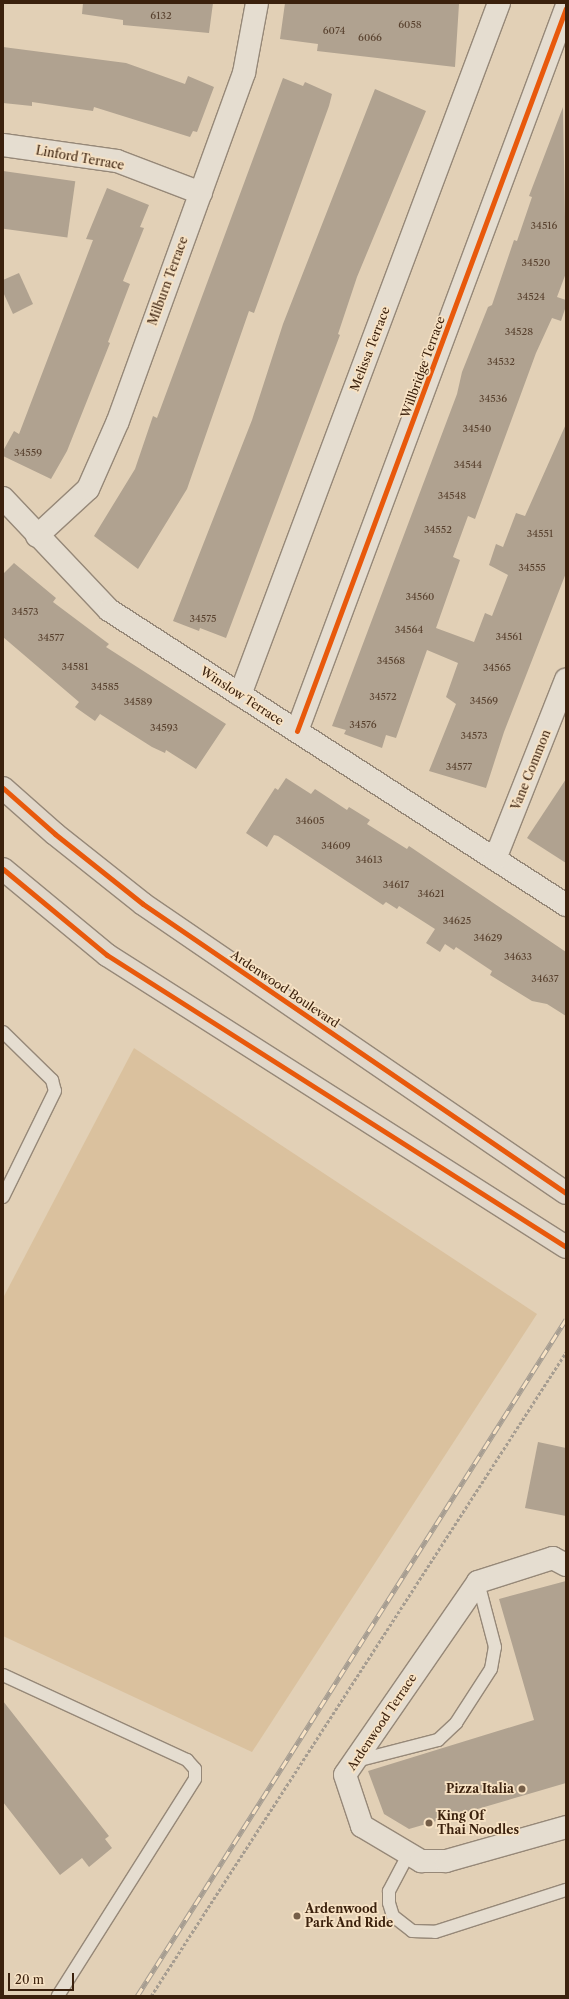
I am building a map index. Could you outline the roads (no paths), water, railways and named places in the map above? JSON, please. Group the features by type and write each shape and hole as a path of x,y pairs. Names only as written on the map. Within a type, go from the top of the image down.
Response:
{"main road":[{"name":"Ardenwood Boulevard","path":"3,788 55,834 143,904 566,1193"},
{"path":"3,869 108,956 566,1247"}],"street":[{"name":"Milburn Terrace","path":"37,536 88,489 118,421 244,73 257,3"},
{"name":"Melissa Terrace","path":"240,695 499,3"},
{"name":"Willbridge Terrace","path":"297,731 566,8"},
{"name":"Linford Terrace","path":"3,145 117,161 201,193"},
{"name":"Winslow Terrace","path":"3,498 37,536 109,610 566,905"},
{"name":"Vane Common","path":"495,859 566,680"},
{"path":"478,1582 553,1558 566,1565"},
{"name":"Ardenwood Terrace","path":"478,1582 345,1775 362,1826 420,1861 446,1861 566,1827"}],"lane":[{"path":"3,1032 52,1080 55,1091 3,1197"},
{"path":"355,1762 438,1740 456,1723 491,1670 494,1647 478,1582"},
{"path":"3,1676 187,1760 195,1770 195,1779 58,1996"},
{"path":"408,1855 389,1891 389,1903 393,1916 412,1931 434,1932 566,1890"}],"railway":[{"path":"137,1996 566,1319"}],"place":[{"name":"Pizza Italia","path":"522,1789"},
{"name":"King Of Thai Noodles","path":"429,1823"},
{"name":"Ardenwood Park And Ride","path":"297,1916"}]}
